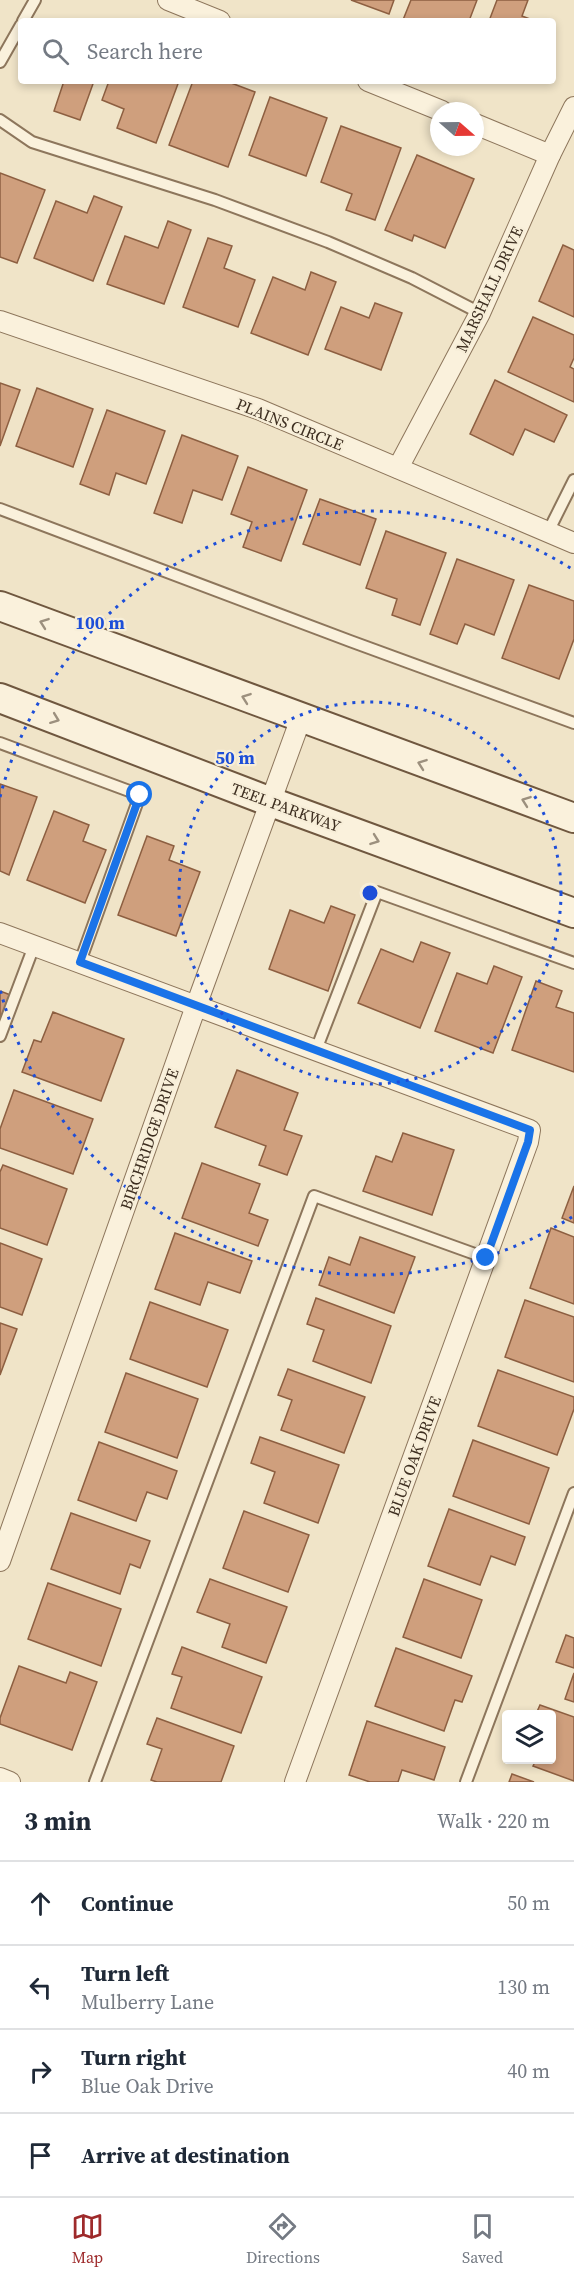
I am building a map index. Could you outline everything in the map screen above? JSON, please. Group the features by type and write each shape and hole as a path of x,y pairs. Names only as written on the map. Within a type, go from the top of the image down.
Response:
{"main road":[{"path":"0,606 574,818"},
{"name":"TEEL PARKWAY","path":"0,698 271,802 574,913"}],"street":[{"path":"168,0 213,18"},
{"path":"375,84 430,106"},
{"name":"MARSHALL DRIVE","path":"398,468 480,313 550,155 574,107"},
{"path":"484,128 550,155"},
{"name":"PLAINS CIRCLE","path":"0,321 258,409 574,543"},
{"name":"BIRCHRIDGE DRIVE","path":"0,1561 196,1006 301,718"},
{"path":"0,933 316,1050"},
{"name":"BLUE OAK DRIVE","path":"295,1782 528,1142 530,1130 316,1050"},
{"path":"0,1778 10,1782"}],"lane":[{"path":"25,18 35,0"},
{"path":"0,62 18,30"},
{"path":"0,120 32,142 215,200 328,242 412,278 480,313"},
{"path":"548,532 574,480"},
{"path":"0,508 574,723"},
{"path":"0,743 140,795 80,962"},
{"path":"316,1050 377,892 574,963"},
{"path":"0,1036 34,946"},
{"path":"95,1782 314,1196 486,1258"},
{"path":"466,1782 574,1493"}],"building":[{"path":"351,0 394,0 389,14"},
{"path":"411,0 477,0 470,18 404,18"},
{"path":"497,0 528,0 522,16 527,18 490,18"},
{"path":"63,84 93,84 80,120 54,111"},
{"path":"108,84 178,84 156,143 117,128 124,109 102,100"},
{"path":"192,84 234,84 255,92 228,167 169,145"},
{"path":"270,97 327,118 306,176 249,155"},
{"path":"341,126 401,148 375,220 346,210 352,194 321,182"},
{"path":"417,155 474,179 445,248 414,235 412,241 385,230"},
{"path":"0,173 45,190 17,263 0,257"},
{"path":"94,196 122,207 93,281 34,258 56,201 87,213"},
{"path":"168,221 191,230 164,304 107,284 125,236 158,248"},
{"path":"208,238 232,246 224,268 255,280 238,327 183,307"},
{"path":"563,245 574,250 574,317 539,301"},
{"path":"311,272 336,282 308,355 251,333 273,277 305,290"},
{"path":"375,303 402,313 381,370 325,349 341,307 369,318"},
{"path":"533,317 574,335 574,358 570,367 574,369 574,402 508,372"},
{"path":"495,380 567,415 554,442 525,429 513,455 470,434"},
{"path":"0,383 20,390 0,446"},
{"path":"37,388 93,409 73,467 16,446"},
{"path":"107,410 165,431 146,484 116,473 109,495 80,484"},
{"path":"182,435 238,456 222,500 193,490 182,523 154,513"},
{"path":"248,467 307,490 281,561 243,547 252,522 231,514"},
{"path":"320,499 376,519 360,565 303,544"},
{"path":"386,531 446,553 420,625 392,615 397,599 366,588"},
{"path":"457,559 514,580 494,635 465,624 457,644 430,634"},
{"path":"529,585 574,601 574,639 559,679 502,658"},
{"path":"0,784 37,797 9,875 0,871"},
{"path":"54,811 89,825 83,841 106,850 85,903 27,880"},
{"path":"147,836 174,846 169,860 200,872 176,936 118,915"},
{"path":"331,906 355,915 328,991 269,969 290,910 324,923"},
{"path":"421,942 450,953 420,1028 358,1003 381,949 413,962"},
{"path":"494,966 522,977 493,1053 435,1031 457,973 487,984"},
{"path":"536,981 562,991 556,1007 574,1013 574,1072 512,1050"},
{"path":"0,991 13,996 0,1021"},
{"path":"53,1012 124,1039 101,1101 22,1072 34,1040 41,1042"},
{"path":"237,1070 298,1093 284,1130 302,1136 287,1175 259,1165 266,1146 215,1127"},
{"path":"14,1090 93,1119 73,1174 0,1148 0,1129"},
{"path":"403,1133 454,1150 432,1215 363,1191 376,1156 392,1162"},
{"path":"202,1163 260,1184 249,1213 268,1220 258,1246 182,1218"},
{"path":"3,1165 67,1189 47,1245 0,1228 0,1172"},
{"path":"574,1186 574,1223 562,1218"},
{"path":"551,1228 574,1237 574,1304 530,1288"},
{"path":"175,1233 252,1261 240,1293 208,1282 200,1305 155,1289"},
{"path":"360,1237 415,1257 394,1313 319,1285 329,1257 350,1265"},
{"path":"0,1243 42,1259 22,1315 0,1307"},
{"path":"316,1298 391,1326 371,1383 313,1361 324,1330 307,1324"},
{"path":"525,1300 574,1317 574,1382 505,1357"},
{"path":"150,1302 228,1330 207,1387 130,1359"},
{"path":"0,1323 17,1329 0,1375"},
{"path":"288,1369 365,1397 344,1453 281,1430 292,1400 278,1395"},
{"path":"498,1370 574,1397 574,1409 557,1455 478,1426"},
{"path":"126,1373 198,1399 177,1458 105,1432"},
{"path":"260,1437 339,1465 318,1523 264,1503 275,1472 251,1463"},
{"path":"473,1440 549,1468 529,1524 453,1496"},
{"path":"99,1442 177,1471 167,1499 147,1492 136,1521 78,1500"},
{"path":"449,1509 525,1537 515,1565 491,1556 480,1585 428,1566"},
{"path":"244,1511 309,1535 288,1592 223,1568"},
{"path":"71,1513 150,1541 140,1568 130,1564 120,1594 51,1569"},
{"path":"210,1579 287,1607 266,1663 222,1647 230,1624 197,1612"},
{"path":"424,1579 482,1600 461,1658 403,1637"},
{"path":"48,1583 121,1609 101,1666 28,1639"},
{"path":"566,1635 574,1638 574,1668 556,1662"},
{"path":"182,1647 262,1677 241,1733 171,1708 182,1677 172,1674"},
{"path":"396,1648 472,1676 462,1702 455,1700 444,1731 375,1706"},
{"path":"19,1666 66,1683 70,1672 97,1682 72,1750 0,1724 0,1718"},
{"path":"574,1673 574,1702 565,1699"},
{"path":"540,1705 554,1710 538,1710"},
{"path":"556,1711 574,1717 574,1781 533,1766 534,1764 556,1764"},
{"path":"157,1718 234,1746 221,1782 157,1782 151,1780 162,1749 147,1744"},
{"path":"367,1721 445,1747 434,1780 402,1770 398,1782 370,1782 349,1775"},
{"path":"512,1774 534,1782 509,1782"}],"route":[{"path":"140,795 80,962 530,1130 528,1142 486,1258"}]}
